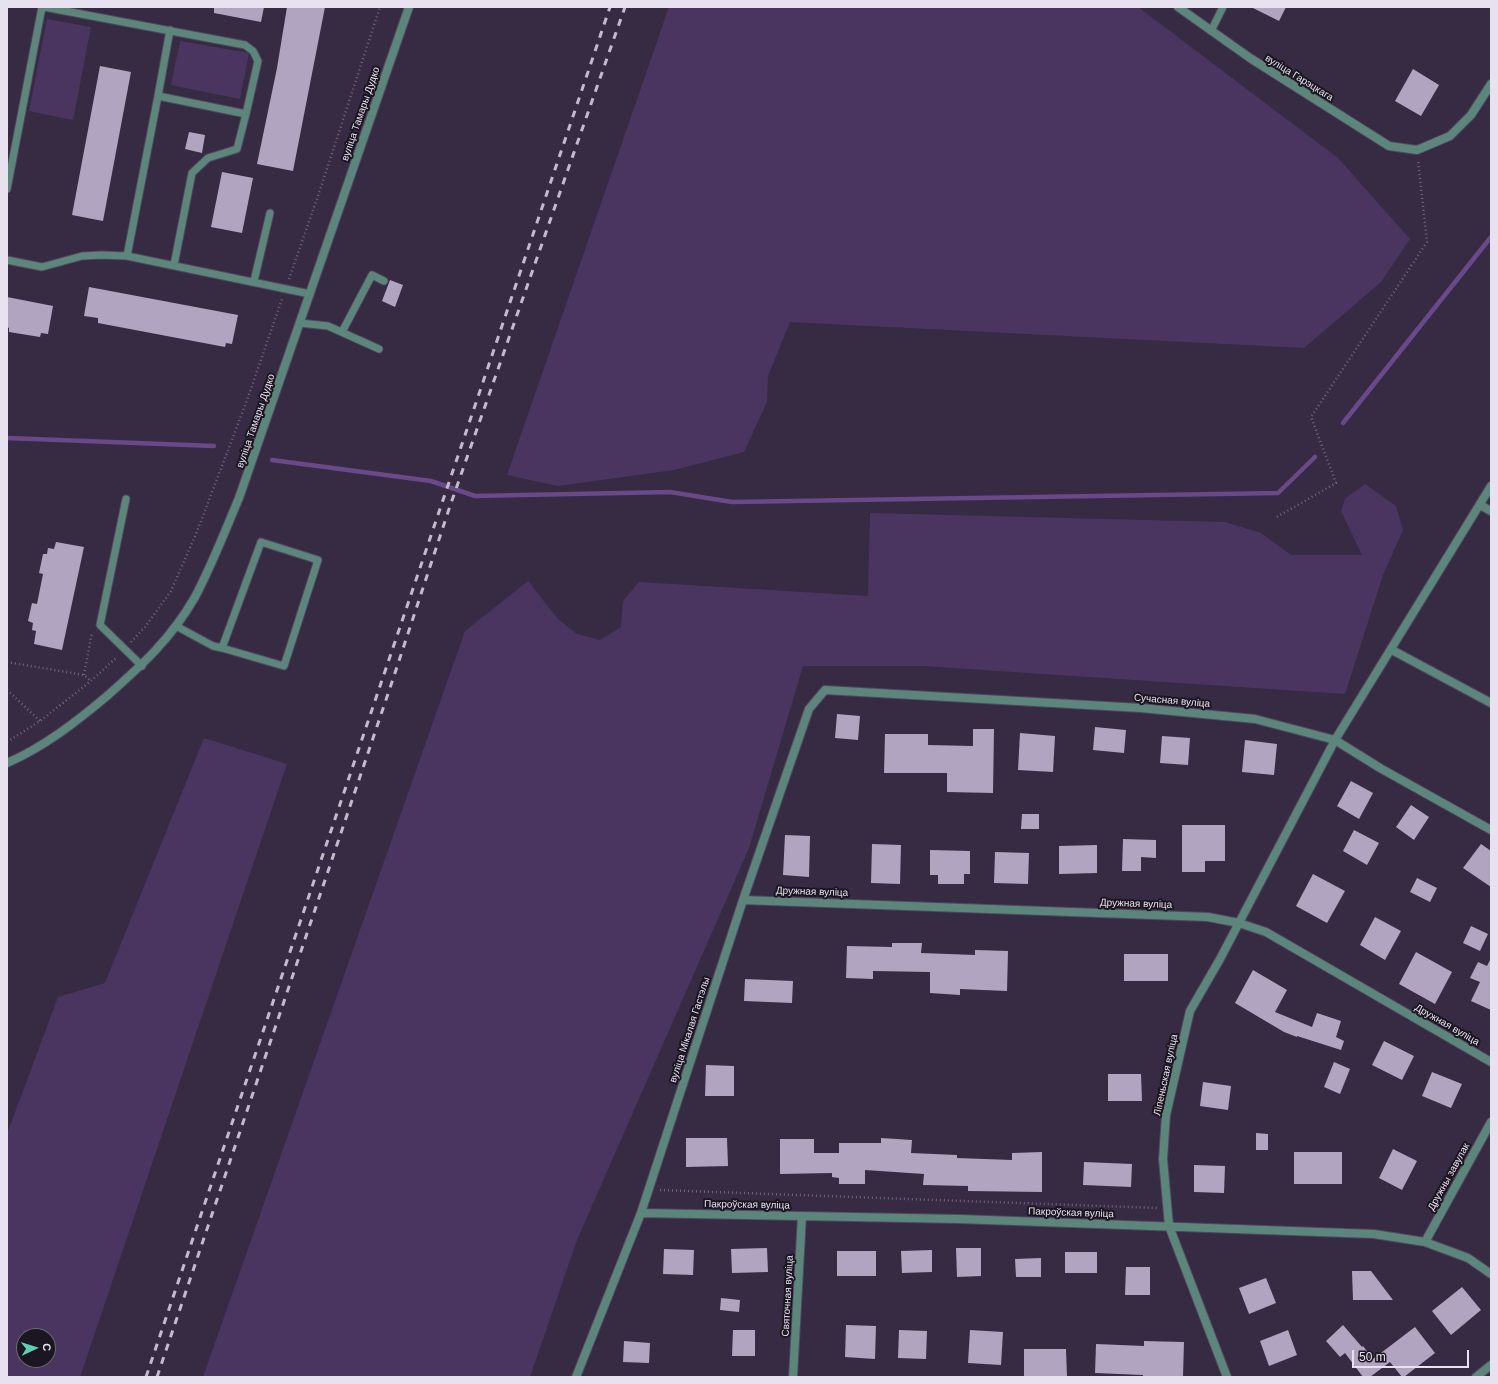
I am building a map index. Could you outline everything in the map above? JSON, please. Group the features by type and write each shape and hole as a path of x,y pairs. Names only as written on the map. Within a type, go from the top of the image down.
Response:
{"street":[{"name":"вуліца Тамары Дудко","path":"7,763 25,755 76,722 142,666 160,647 194,598 211,565 239,498 409,7"},
{"name":"вуліца Гарэцкага","path":"1178,7 1250,58 1389,146 1417,150"},
{"path":"1417,150 1450,136 1471,115 1491,84"},
{"name":"Ліпеньская вуліца","path":"1227,1377 1169,1226 1167,1208 1163,1159 1166,1115 1190,1011 1239,923 1335,740 1392,650 1491,486"},
{"path":"1480,505 1491,511"},
{"path":"1392,650 1491,703"},
{"name":"Сучасная вуліца","path":"825,690 1141,708 1255,719 1335,740 1380,768 1491,830"},
{"name":"вуліца Мікалая Гастэлы","path":"576,1377 641,1213 743,900 809,709 825,690"},
{"name":"Дружная вуліца","path":"743,900 1208,917 1239,923 1266,932 1491,1062"},
{"name":"Дружны завулак","path":"1425,1242 1491,1122"},
{"name":"Пакроўская вуліца","path":"641,1213 967,1220 1374,1234 1425,1242 1468,1258 1491,1274"},
{"name":"Святочная вуліца","path":"793,1377 802,1216"},
{"path":"1476,1377 1491,1365"}],"lane":[{"path":"7,189 43,7 245,45 253,51 258,61 237,149 208,158 192,173 174,265"},
{"path":"1211,31 1223,7"},
{"path":"127,256 170,30"},
{"path":"158,96 246,114"},
{"path":"254,281 270,213"},
{"path":"7,260 42,268 82,256 127,256 254,281 310,294"},
{"path":"342,332 372,275 384,281"},
{"path":"300,323 328,326 379,349"},
{"path":"126,499 100,625 142,666"},
{"path":"176,626 213,646 284,666 318,560 261,542 222,648"}],"path":[{"path":"7,742 40,721 91,681 125,649 145,627 171,591 199,526 246,403 321,186 380,7"},
{"path":"1277,517 1336,483 1311,417 1427,242 1417,150"},
{"path":"7,662 84,675 91,681"},
{"path":"7,690 40,721"},
{"path":"649,1190 1167,1208"}],"shaded area":[{"path":"669,7 1138,7 1338,158 1410,239 1381,282 1304,348 790,322 768,376 767,402 744,452 674,470 558,486 507,475"},
{"path":"47,19 91,27 73,120 29,111"},
{"path":"180,41 249,53 240,99 171,85"},
{"path":"1365,484 1396,506 1403,530 1383,575 1345,694 923,666 803,666 749,848 577,1240 530,1377 203,1377 465,631 528,581 558,619 577,634 600,640 621,627 623,601 639,582 868,596 870,513 1225,522 1261,533 1291,555 1362,555 1341,511 1345,499"},
{"path":"204,738 287,764 80,1377 7,1377 7,1134 58,997 105,983"}],"building":[{"path":"214,7 264,7 261,22 214,13"},
{"path":"287,7 325,7 293,171 257,164 277,68"},
{"path":"1251,7 1286,7 1279,21"},
{"path":"100,66 131,72 103,221 72,215"},
{"path":"1413,69 1439,85 1421,116 1395,101"},
{"path":"189,132 205,135 202,153 185,149"},
{"path":"222,172 253,178 242,233 211,227"},
{"path":"390,280 403,285 395,307 382,301"},
{"path":"89,287 238,315 232,344 226,343 225,347 98,323 98,318 84,316"},
{"path":"7,297 53,306 48,334 41,333 40,337 9,332 9,328 7,327"},
{"path":"56,542 84,547 62,650 34,644 36,631 32,630 33,623 28,621 32,603 37,604 43,574 39,573 43,554 47,554 48,548 54,549"},
{"path":"837,714 860,716 858,740 835,738"},
{"path":"1095,727 1126,730 1124,753 1093,750"},
{"path":"973,729 994,729 993,793 947,792 947,773 884,773 885,734 928,734 928,745 973,746"},
{"path":"1020,733 1055,736 1053,772 1018,770"},
{"path":"1162,736 1190,738 1188,765 1160,763"},
{"path":"1245,740 1277,744 1274,775 1242,772"},
{"path":"1351,781 1373,793 1359,819 1337,806"},
{"path":"1411,805 1429,817 1414,840 1396,827"},
{"path":"1022,814 1039,814 1039,829 1021,829"},
{"path":"1182,825 1225,825 1225,861 1205,861 1205,872 1182,872"},
{"path":"1354,830 1379,843 1367,865 1343,851"},
{"path":"785,835 810,836 809,877 783,875"},
{"path":"1123,839 1156,840 1156,858 1141,857 1141,871 1122,871"},
{"path":"872,844 901,845 900,884 871,883"},
{"path":"1481,844 1491,851 1491,887 1463,868"},
{"path":"1097,845 1097,873 1059,874 1059,846"},
{"path":"930,850 970,851 970,874 964,874 964,884 938,884 938,875 930,875"},
{"path":"995,852 1029,853 1028,884 994,883"},
{"path":"1313,874 1345,891 1327,923 1296,906"},
{"path":"1417,878 1437,888 1430,902 1410,892"},
{"path":"1375,917 1401,931 1385,960 1360,945"},
{"path":"1471,926 1488,934 1480,951 1463,943"},
{"path":"892,943 922,943 921,953 975,955 975,950 1008,951 1007,991 960,989 960,995 930,993 930,972 873,971 873,979 846,978 847,946 892,947"},
{"path":"1416,952 1452,972 1435,1004 1399,984"},
{"path":"1124,954 1168,954 1168,981 1124,981"},
{"path":"1491,958 1491,1010 1471,1001 1480,982 1470,978 1478,962 1487,966"},
{"path":"1253,970 1287,990 1275,1012 1312,1027 1317,1013 1341,1021 1336,1037 1344,1041 1341,1050 1284,1032 1235,1003"},
{"path":"745,979 793,981 792,1003 744,1001"},
{"path":"1384,1041 1414,1056 1402,1080 1372,1065"},
{"path":"1334,1062 1350,1069 1340,1094 1324,1087"},
{"path":"706,1065 734,1066 734,1096 705,1096"},
{"path":"1432,1072 1462,1084 1451,1108 1422,1096"},
{"path":"1108,1074 1141,1074 1142,1101 1108,1101"},
{"path":"1203,1082 1231,1086 1228,1110 1200,1106"},
{"path":"1256,1133 1268,1134 1268,1150 1256,1150"},
{"path":"686,1138 727,1138 728,1166 686,1167"},
{"path":"881,1138 912,1140 911,1153 957,1155 957,1158 1012,1160 1012,1153 1042,1152 1042,1192 968,1191 968,1186 923,1185 924,1174 865,1170 865,1184 839,1184 839,1178 832,1177 832,1173 780,1174 780,1139 814,1139 814,1153 839,1153 839,1143 881,1143"},
{"path":"1393,1149 1417,1161 1402,1190 1379,1178"},
{"path":"1294,1152 1342,1152 1342,1184 1294,1184"},
{"path":"1084,1162 1132,1164 1131,1187 1083,1185"},
{"path":"1194,1165 1225,1166 1224,1193 1194,1192"},
{"path":"767,1248 768,1272 732,1273 731,1249"},
{"path":"956,1248 981,1248 981,1276 957,1277"},
{"path":"664,1249 694,1250 693,1275 663,1274"},
{"path":"932,1250 932,1272 902,1273 901,1251"},
{"path":"837,1251 876,1251 876,1276 837,1276"},
{"path":"1065,1252 1097,1252 1097,1273 1065,1273"},
{"path":"1041,1258 1041,1277 1016,1277 1015,1259"},
{"path":"1126,1267 1150,1267 1150,1295 1125,1295"},
{"path":"1352,1271 1371,1271 1393,1300 1353,1300"},
{"path":"1266,1278 1276,1303 1249,1314 1239,1288"},
{"path":"1462,1287 1481,1310 1451,1335 1432,1311"},
{"path":"721,1298 740,1300 739,1312 720,1310"},
{"path":"846,1325 876,1326 875,1359 845,1357"},
{"path":"1343,1325 1373,1359 1415,1327 1435,1353 1404,1377 1402,1377 1390,1362 1370,1377 1363,1377 1345,1353 1340,1357 1326,1341"},
{"path":"733,1330 755,1330 755,1356 732,1356"},
{"path":"899,1330 927,1331 926,1359 898,1358"},
{"path":"970,1330 1003,1332 1001,1365 968,1363"},
{"path":"1288,1330 1297,1355 1269,1366 1260,1341"},
{"path":"624,1341 650,1343 649,1363 623,1362"},
{"path":"1144,1341 1184,1342 1183,1377 1143,1377 1143,1375 1095,1373 1096,1344 1144,1346"},
{"path":"1024,1349 1066,1349 1067,1377 1024,1377"}],"waterway":[{"path":"1343,423 1491,237"},
{"path":"7,438 214,446"},
{"path":"272,460 431,481 475,496 670,492 732,502 1278,493 1315,457"}],"railway":[{"path":"146,1377 610,7"},
{"path":"157,1377 450,506 625,7"}]}
